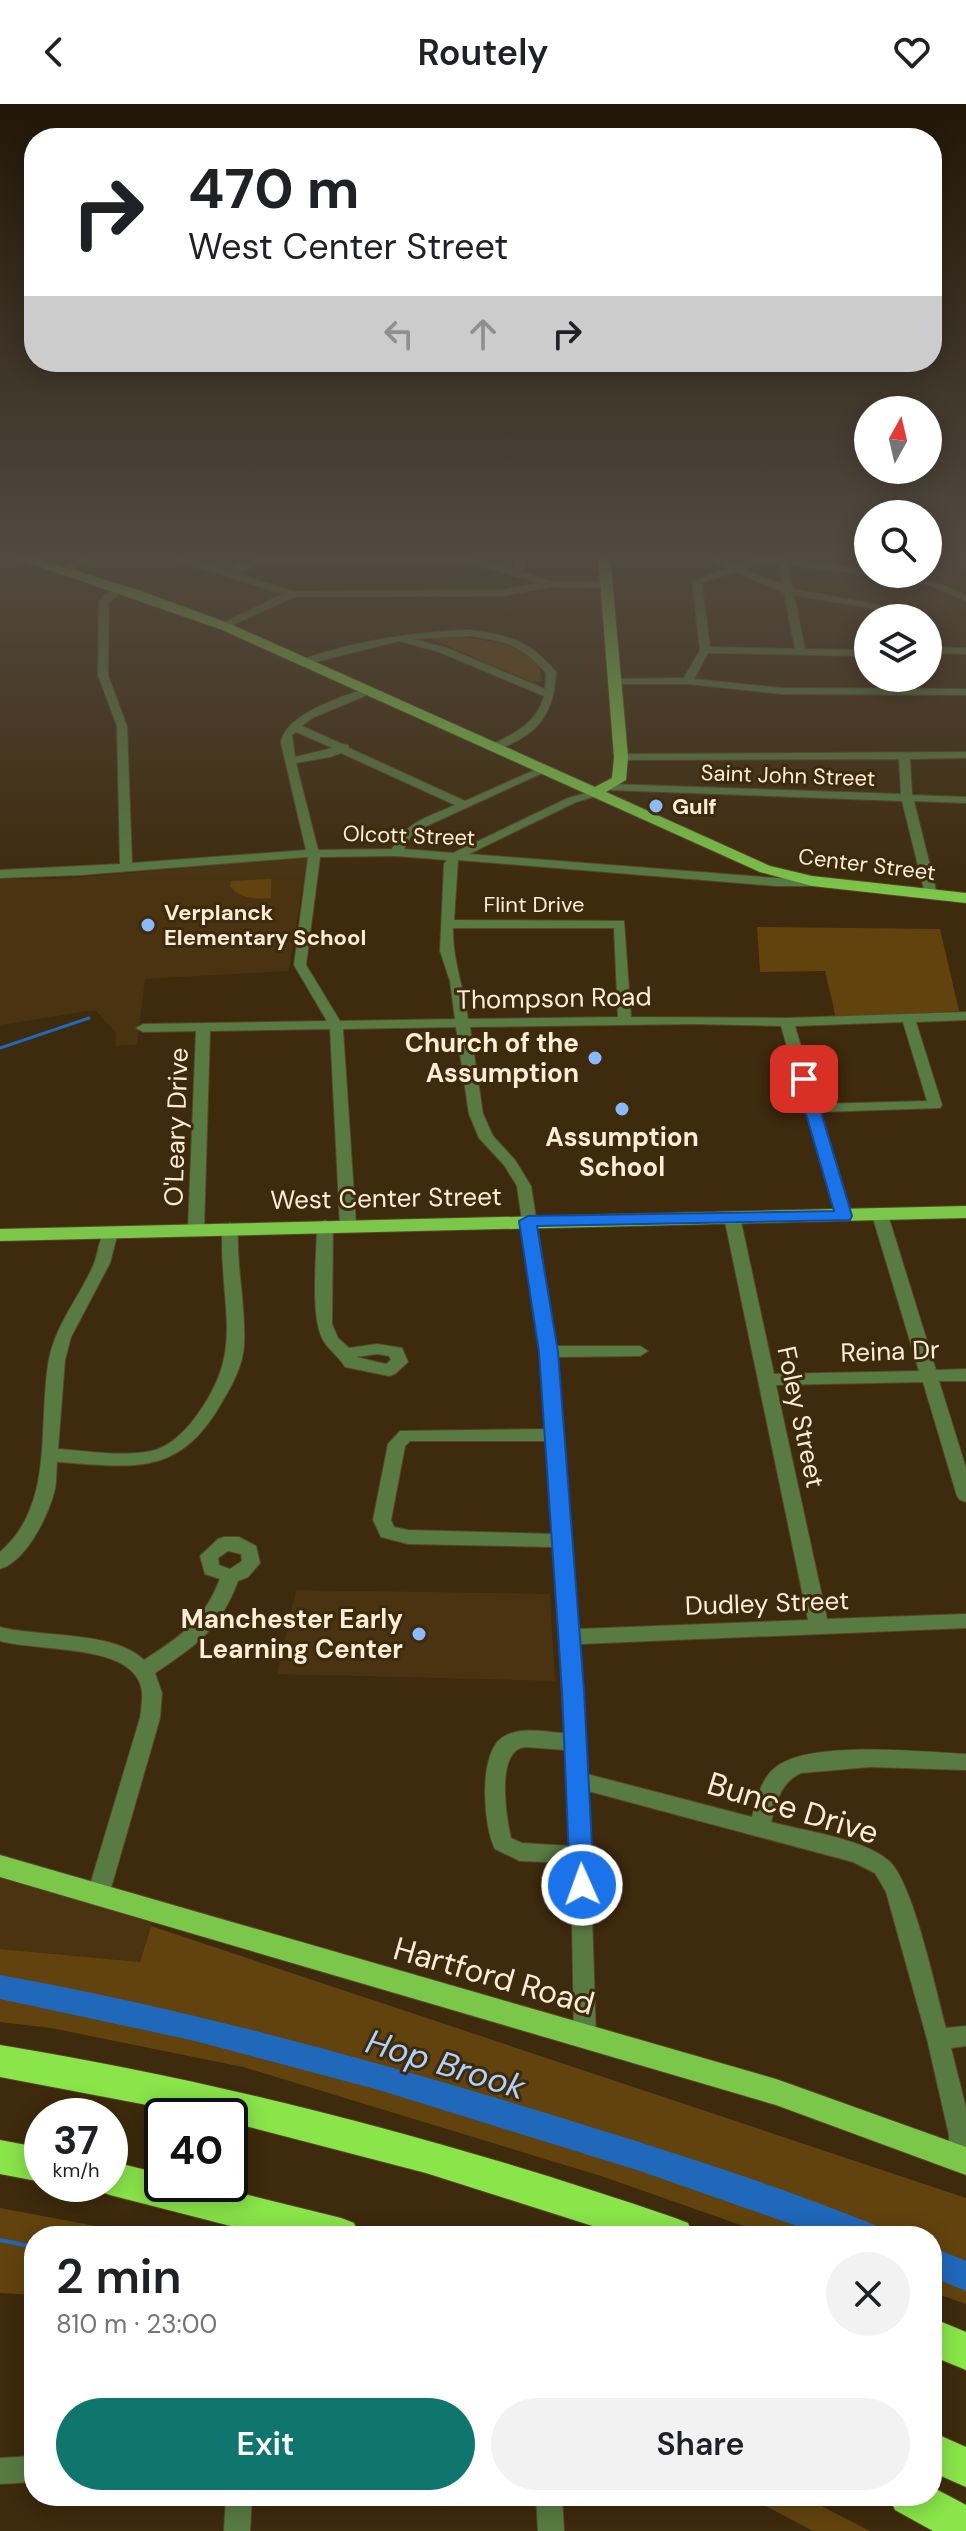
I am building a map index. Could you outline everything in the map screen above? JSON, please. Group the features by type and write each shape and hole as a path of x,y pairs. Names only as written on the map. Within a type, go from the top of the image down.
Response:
{"highway":[{"path":"0,2061 160,2091 315,2128 506,2180 645,2226"},
{"path":"0,2157 24,2162"},
{"path":"128,2183 301,2226"},
{"path":"942,2456 966,2467"},
{"path":"927,2506 966,2527"}],"main road":[{"name":"Center Street","path":"318,668 744,861 816,882 966,898"},
{"path":"593,794 619,780 621,757 613,668"},
{"name":"West Center Street","path":"0,1235 966,1212"},
{"name":"Hartford Road","path":"0,1866 776,2092 964,2160"}],"street":[{"path":"103,668 122,726 126,867"},
{"path":"487,668 549,694"},
{"path":"493,748 539,721 549,694 549,668"},
{"path":"687,681 694,668"},
{"path":"614,682 687,681 768,690 966,692"},
{"path":"348,1225 336,1025 300,965 313,853 290,761 287,734 308,716 368,691"},
{"path":"293,726 464,805"},
{"path":"290,761 330,754 344,747"},
{"path":"621,757 966,755"},
{"path":"904,756 907,798 931,894"},
{"path":"396,852 406,834 543,770"},
{"name":"Saint John Street","path":"609,787 966,800"},
{"path":"585,2038 578,1780 549,1352 524,1186 519,1175 486,1138 476,1114 456,981 446,951 450,862 457,854 572,800 593,794"},
{"name":"Olcott Street","path":"0,874 313,853 396,852 457,854 776,882 816,882"},
{"name":"Flint Drive","path":"447,924 620,924 625,1022"},
{"name":"Thompson Road","path":"143,1028 787,1022 966,1016"},
{"path":"812,1108 935,1105 909,1019"},
{"path":"787,1022 844,1216"},
{"name":"O'Leary Drive","path":"196,1229 203,1027"},
{"path":"880,1215 966,1496"},
{"name":"Foley Street","path":"732,1217 819,1627"},
{"path":"325,1225 324,1324 331,1341 346,1354"},
{"path":"51,1455 124,1459 158,1456 182,1443 214,1404 234,1359 235,1317 227,1250 230,1228"},
{"path":"0,1562 14,1550 35,1522 46,1491 63,1337 102,1263 110,1232"},
{"path":"549,1352 640,1351"},
{"name":"Reina Dr","path":"767,1380 966,1375"},
{"path":"553,1435 406,1435 397,1444 382,1520 387,1532 408,1537 560,1541"},
{"path":"144,1670 200,1633 219,1609 230,1576"},
{"name":"Dudley Street","path":"569,1637 966,1621"},
{"path":"0,1634 90,1646 123,1655 144,1670 153,1690 150,1718 98,1895"},
{"path":"576,1742 513,1741 502,1747 497,1760 496,1825 502,1843 520,1852 581,1855"},
{"path":"759,1827 773,1785 785,1772 805,1762 834,1759 966,1762"},
{"name":"Bunce Drive","path":"578,1780 858,1854 882,1867 896,1889 938,2039 964,2160"},
{"path":"938,2039 966,2036"},
{"path":"0,2471 24,2470"},
{"path":"237,2531 238,2506"},
{"path":"550,2506 551,2531"}],"shaded area":[{"path":"500,668 539,668 542,681 532,682"},
{"name":"Verplanck Elementary School","path":"307,858 289,971 145,979 137,1045 115,1046 116,1033 95,1010 0,1025 0,879 59,879"},
{"path":"271,879 271,898 243,896 230,886 231,881"},
{"path":"757,927 940,929 959,1011 836,1018 825,971 760,972"},
{"name":"Manchester Early Learning Center","path":"296,1590 550,1594 555,1681 277,1674"},
{"path":"0,1874 153,1918 140,1962 0,1949"},
{"path":"151,1926 966,2198 966,2304 942,2296 942,2226 744,2226 601,2176 243,2067 51,2028 0,2022 0,1949 140,1962"},
{"path":"0,2208 96,2226 24,2226 24,2294 0,2293"},
{"path":"766,2506 821,2506 870,2531 813,2531"}],"waterway":[{"path":"0,1048 89,1018"},
{"name":"Hop Brook","path":"0,1987 128,2012 379,2077 640,2157 837,2226"},
{"path":"0,2240 24,2245"},
{"name":"Hop Brook","path":"942,2266 966,2276"}],"place":[{"name":"Gulf","path":"656,806"},
{"name":"Verplanck Elementary School","path":"148,925"},
{"name":"Church of the Assumption","path":"595,1058"},
{"name":"Assumption School","path":"622,1109"},
{"name":"Manchester Early Learning Center","path":"419,1634"}],"route":[{"path":"582,1885 573,1690 560,1541 549,1352 528,1221 844,1216 804,1079"}]}
